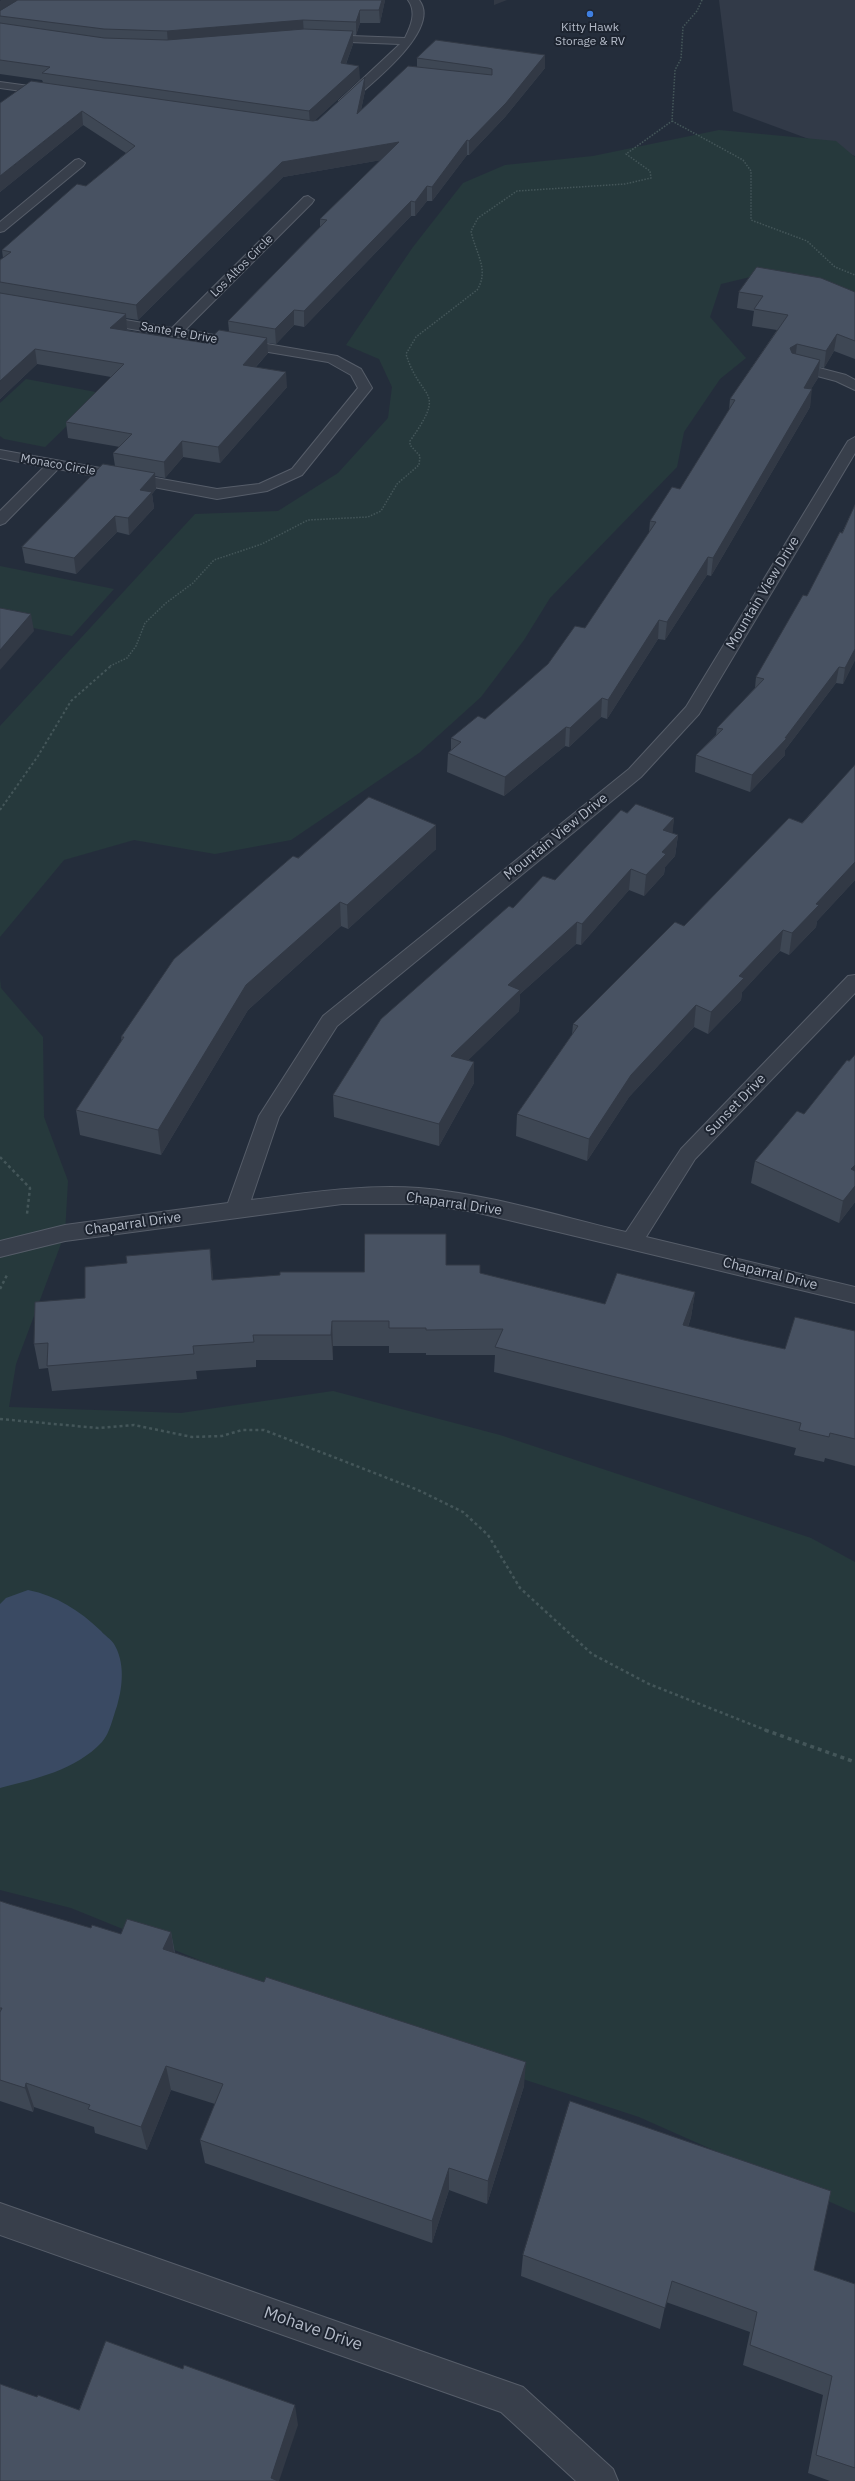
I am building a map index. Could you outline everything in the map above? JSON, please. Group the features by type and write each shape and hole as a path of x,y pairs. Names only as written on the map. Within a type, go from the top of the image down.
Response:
{"street":[{"path":"337,109 409,41 418,23 416,3 413,0"},
{"path":"311,38 409,41"},
{"path":"378,71 393,73"},
{"path":"0,85 63,94"},
{"path":"0,228 79,163"},
{"name":"Los Altos Circle","path":"175,332 308,200"},
{"name":"Sante Fe Drive","path":"84,316 332,359 356,372 365,388 332,431"},
{"path":"796,366 841,378 855,386"},
{"name":"Monaco Circle","path":"0,454 217,494 262,488 297,472 332,431"},
{"name":"Mountain View Drive","path":"237,1209 269,1116 330,1021 635,773 693,710 855,441"},
{"path":"0,520 54,464"},
{"name":"Sunset Drive","path":"632,1241 688,1154 855,981"},
{"name":"Chaparral Drive","path":"0,1249 65,1233 237,1209 342,1196 419,1196 475,1204 855,1295"},
{"name":"Mohave Drive","path":"0,2219 511,2399 601,2481"}],"path":[{"path":"702,0 697,11 683,27 681,59 674,70 672,121 743,160 751,171 751,220 807,241 835,267 855,275"},
{"path":"0,1158 30,1188 23,1244"},
{"path":"0,1419 98,1428 134,1425 192,1437 222,1436 242,1430 264,1430 418,1490 463,1512 488,1536 520,1588 546,1614 592,1654 650,1684 815,1749 855,1762"}],"shaded area":[{"path":"719,0 855,0 855,156 733,111"},
{"path":"719,130 836,141 855,157 855,308 767,273 721,284 710,317 746,358 720,379 684,432 677,467 550,598 524,640 481,697 419,753 291,840 215,854 134,840 64,860 0,937 0,726 195,514 278,511 338,473 388,418 392,387 379,359 346,345 413,247 463,183 505,165 593,156"},
{"path":"26,379 101,393 45,447 4,439 0,436 0,403"},
{"path":"0,566 114,589 72,636 0,621"},
{"path":"0,979 1,988 43,1037 44,1117 68,1181 65,1233 16,1364 9,1407 181,1413 333,1391 500,1435 811,1538 855,1562 855,2213 639,2117 367,2028 71,1908 0,1890"}],"water":[{"path":"28,1590 49,1596 76,1610 111,1640 118,1651 120,1658 122,1674 121,1690 107,1734 102,1742 92,1752 80,1760 54,1772 0,1788 0,1604 6,1598"}],"building":[{"path":"18,0 382,0 379,10 360,10 356,22 303,20 167,31 104,29 0,16 0,11"},
{"path":"0,23 104,38 167,40 304,29 353,31 341,63 359,66 309,111 42,73 50,67 0,60"},
{"path":"436,40 545,55 506,103 469,141 467,140 432,187 427,186 415,202 411,201 304,311 294,310 275,329 228,321 327,220 320,219 399,142 282,162 136,305 0,282 0,260 11,252 2,250 77,184 86,186 135,146 82,111 0,176 0,103 31,81 313,121 318,120 365,77 357,114 408,66 492,75 492,69 488,68 417,58"},
{"path":"757,267 821,278 855,292 855,341 837,334 826,351 797,344 790,348 792,353 820,360 804,388 812,389 713,558 708,557 667,622 659,620 608,700 602,698 570,728 566,727 505,777 448,753 461,742 451,738 478,716 485,719 548,664 575,626 585,628 656,522 650,521 672,487 680,489 735,400 730,399 788,315 754,309 763,296 739,292"},
{"path":"0,293 126,314 110,328 205,343 219,330 267,338 243,365 286,372 218,447 182,441 164,462 113,453 132,434 66,422 124,364 35,349 0,381"},
{"path":"103,464 155,473 140,490 152,492 128,518 115,516 74,558 22,547"},
{"path":"855,505 855,649 845,668 839,667 785,738 787,738 752,775 696,755 723,729 717,728 764,679 756,677 803,595 807,596 840,532 842,533"},
{"path":"0,608 31,614 0,650"},
{"path":"855,765 855,862 816,904 819,905 792,933 783,930 739,976 744,978 711,1012 696,1005 631,1075 589,1139 517,1114 578,1026 573,1024 675,922 684,926 789,818 802,823"},
{"path":"369,797 436,825 347,905 340,902 246,985 158,1130 76,1110 124,1037 121,1037 174,959 293,856 298,858"},
{"path":"636,804 674,818 663,830 678,835 662,852 666,854 646,875 631,869 582,924 577,922 508,985 520,990 451,1056 474,1062 439,1124 333,1095 381,1019 509,906 513,908 543,876 555,880 621,810 627,813"},
{"path":"855,1055 855,1165 851,1169 855,1171 855,1186 843,1201 755,1161 797,1111 804,1114 847,1060 849,1061"},
{"path":"365,1234 446,1234 446,1265 480,1265 480,1273 605,1304 617,1273 695,1292 683,1325 785,1349 795,1317 855,1331 855,1439 830,1433 829,1437 799,1430 801,1423 495,1347 503,1329 426,1330 426,1328 389,1328 389,1321 332,1321 331,1335 253,1335 254,1342 193,1346 194,1354 47,1366 48,1343 34,1344 35,1302 85,1298 85,1267 127,1263 126,1256 210,1249 212,1280 280,1275 280,1272 364,1272"},
{"path":"0,1901 91,1928 92,1925 121,1934 127,1919 171,1932 163,1949 264,1982 266,1977 526,2062 488,2181 449,2168 432,2221 200,2140 223,2084 166,2066 141,2127 88,2109 90,2105 26,2083 25,2088 0,2080 0,2012 2,2008 0,2008"},
{"path":"570,2101 831,2191 814,2270 855,2284 855,2468 816,2455 832,2376 750,2345 757,2312 672,2281 665,2308 523,2255"},
{"path":"106,2341 183,2369 184,2365 295,2405 271,2478 278,2481 0,2481 0,2384 37,2397 38,2395 79,2410"}],"place":[{"name":"Kitty Hawk Storage & RV","path":"590,14"}]}
